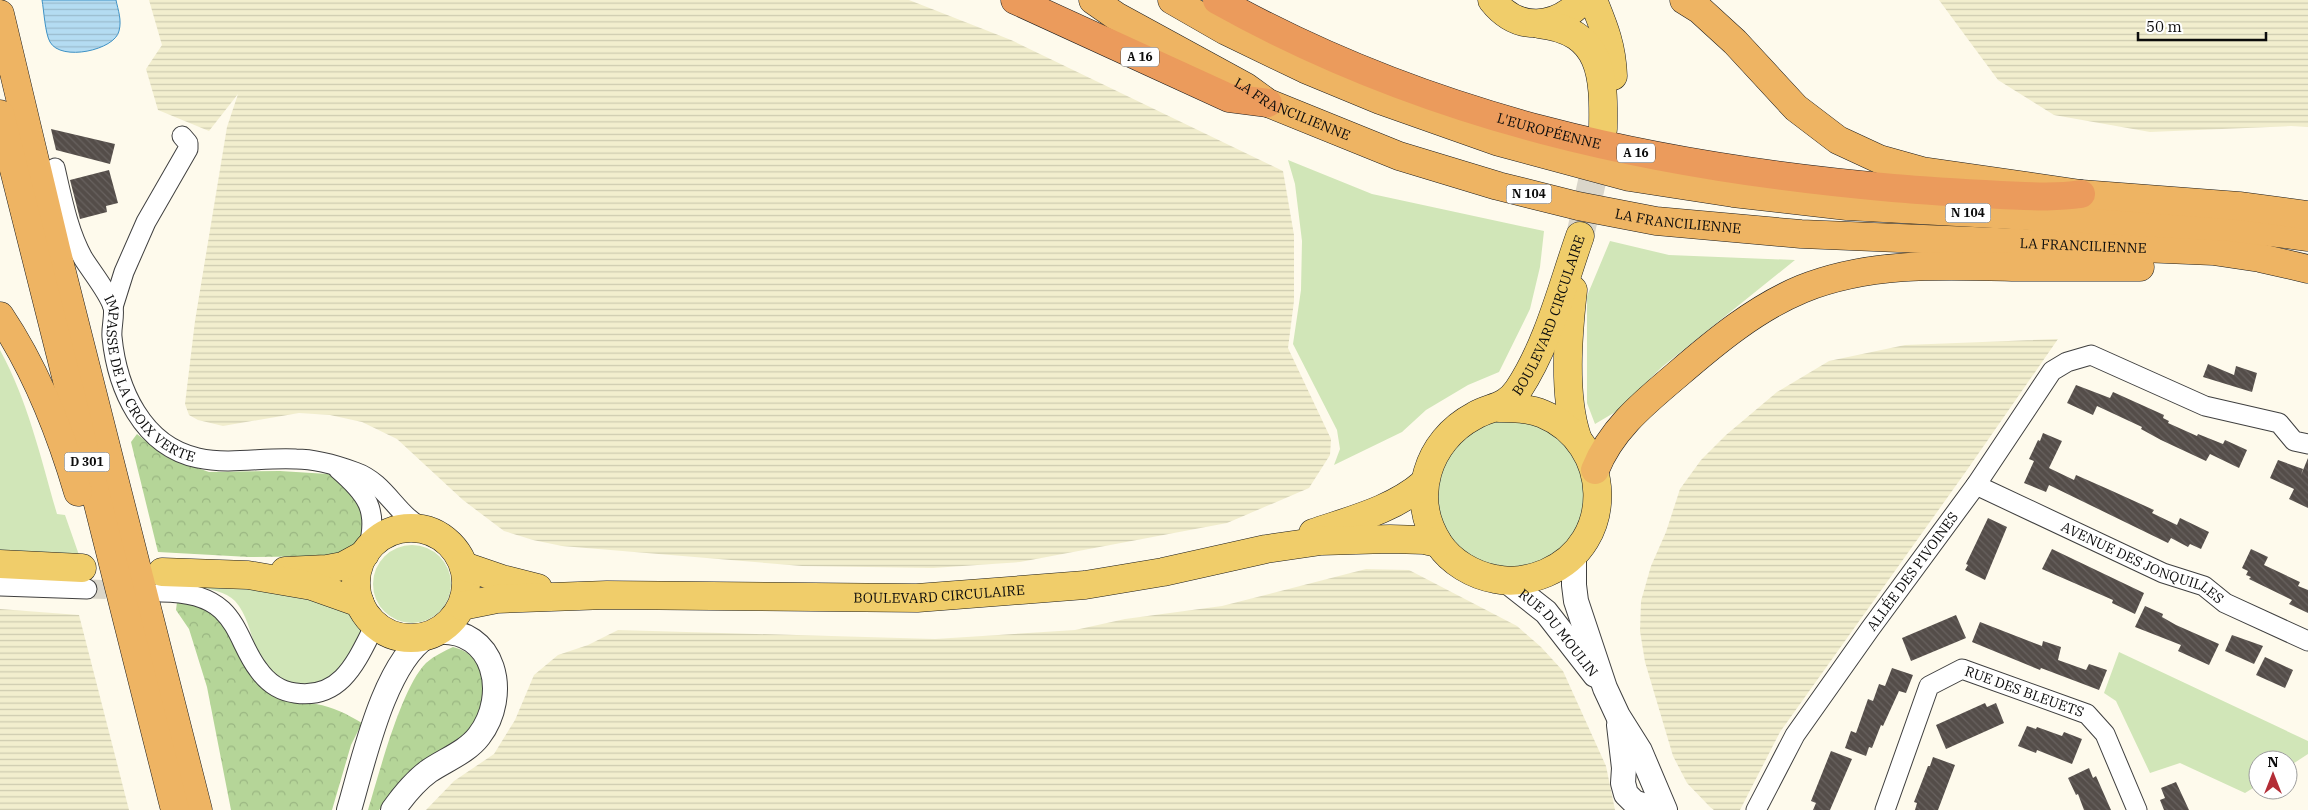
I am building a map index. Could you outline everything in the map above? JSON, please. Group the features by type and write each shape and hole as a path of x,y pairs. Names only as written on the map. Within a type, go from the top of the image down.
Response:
{"highway":[{"name":"A 16","path":"1015,0 1229,98 1268,103"},
{"name":"LA FRANCILIENNE","path":"1093,0 1116,16 1246,87 1268,103 1399,156 1498,186 1578,206 1656,222 1802,234 2212,251 2260,258 2308,269"},
{"name":"LA FRANCILIENNE","path":"1172,0 1226,31 1304,69 1380,100 1499,142 1628,177 1733,193 1847,206 2230,227 2308,237"},
{"name":"L'EUROPÉENNE","path":"1217,0 1286,37 1360,70 1504,121 1603,146 1703,165 1845,184 2044,197 2081,194"},
{"path":"1684,0 1700,10 1735,42 1796,108 1838,140 1879,159 1922,171 2081,194 2239,206 2308,215"},
{"name":"D 301","path":"0,14 56,250 198,810"},
{"name":"D 301","path":"0,114 175,810"},
{"path":"1595,470 1606,446 1617,430 1646,402 1724,335 1802,289 1855,274 1901,267 1947,266 2308,269"},
{"path":"0,316 29,364 76,482 98,554 163,810"}],"main road":[{"path":"1539,24 1557,20 1572,12 1583,0"},
{"path":"1492,1 1506,14 1522,21 1558,26 1584,40 1594,54 1601,73 1603,129 1612,100 1612,54 1603,23 1593,0"},
{"name":"BOULEVARD CIRCULAIRE","path":"1499,408 1517,392 1545,336 1580,236 1568,331 1570,406 1577,438"},
{"path":"1499,408 1517,408 1542,413 1561,423 1577,438 1588,453 1595,470 1598,488 1597,507 1593,525 1574,556 1555,569 1531,579 1508,582 1484,577 1462,567 1438,543 1429,524 1424,504 1424,483 1429,464 1440,444 1456,427 1476,414 1499,408"},
{"name":"BOULEVARD CIRCULAIRE","path":"1266,549 1386,508 1412,493 1424,483"},
{"path":"162,582 343,566 387,534 410,528 427,530 443,538 456,550 464,566 467,579 462,606 454,618 432,634 409,638 391,634 375,625 366,615 360,602 356,577 359,565 366,551"},
{"name":"BOULEVARD CIRCULAIRE","path":"462,606 504,598 607,595 917,598 1000,593 1094,583 1163,572 1266,549 1321,542 1408,539 1438,543"},
{"path":"0,564 85,578"},
{"name":"BOULEVARD CIRCULAIRE","path":"464,566 502,579 538,588 607,595"},
{"path":"248,575 312,586 360,602"}],"street":[{"path":"114,307 124,272 146,222 188,149 188,144 182,136"},
{"name":"IMPASSE DE LA CROIX VERTE","path":"55,168 69,224 83,257 114,307 111,321 112,344 131,406 142,422 164,443 196,457 215,461 294,458 334,465 356,472 374,482 410,521 427,530"},
{"name":"ALLÉE DES PIVOINES","path":"1756,810 1795,735 1870,628 1976,485 2052,371 2067,362 2091,355 2206,406 2279,423 2294,441 2308,444"},
{"path":"334,465 370,504 374,524 366,551"},
{"name":"AVENUE DES JONQUILLES","path":"1976,485 2163,573 2204,586 2225,603 2308,642"},
{"name":"RUE DU MOULIN","path":"1574,556 1576,600 1606,688 1618,716 1640,751 1665,810"},
{"path":"0,586 85,578"},
{"path":"162,582 210,601 217,606 231,621 257,668 269,683 287,692 304,694 322,693 335,686 355,664 375,625"},
{"name":"RUE DU MOULIN","path":"1508,582 1546,612 1606,688"},
{"path":"349,810 380,708 411,649 432,634 451,632 475,641 486,654 493,667 496,686 495,701 489,721 478,738 428,772 412,786 393,810"},
{"name":"RUE DES BLEUETS","path":"1885,810 1929,686 1962,669 2087,714 2105,734 2137,810"},
{"name":"RUE DU MOULIN","path":"1618,716 1624,760 1623,783 1626,794 1634,802 1657,810"}],"shaded area":[{"path":"149,0 909,0 1011,40 1283,171 1294,235 1294,301 1288,348 1331,439 1330,455 1309,488 1227,523 1020,562 933,568 802,566 562,546 533,540 504,531 463,500 397,439 362,422 330,415 299,413 223,426 198,420 189,415 185,404 195,321 227,127 238,94 209,131 158,110 146,69 162,45"},
{"path":"1939,0 2308,0 2308,127 2291,126 2150,132 2054,115 1998,80"},
{"path":"2058,339 1780,732 1740,810 1714,810 1687,783 1673,756 1645,662 1640,631 1641,601 1651,566 1666,532 1680,489 1701,460 1726,435 1777,392 1829,361 1905,345"},
{"path":"1366,569 1409,570 1517,626 1541,647 1563,671 1606,766 1615,810 426,810 454,781 494,754 515,720 534,675 558,655 588,645 618,630 935,639 1075,630 1125,619 1222,606"},
{"path":"0,609 79,615 129,810 0,810"}],"green space":[{"path":"1288,160 1372,194 1544,231 1540,267 1530,309 1499,372 1468,385 1426,410 1402,432 1334,465 1340,449 1337,430 1293,344 1301,290 1302,241 1295,184"},
{"path":"1610,241 1669,255 1795,260 1662,367 1617,411 1595,424 1587,403 1587,296"},
{"path":"0,350 10,369 26,410 57,514 65,515 79,555 0,551"},
{"path":"1511,420 1540,426 1564,442 1580,466 1586,495 1580,524 1564,548 1540,564 1511,570 1482,564 1458,548 1442,524 1436,495 1442,466 1458,442 1482,426"},
{"path":"137,434 166,457 209,472 280,471 328,474 343,483 363,509 363,534 354,548 340,556 249,557 158,552 131,442"},
{"path":"412,545 427,548 439,557 448,569 451,584 448,599 439,611 427,620 412,623 397,620 385,611 376,599 373,584 376,569 385,557 397,548"},
{"path":"197,586 282,593 327,603 344,611 356,621 360,630 359,640 343,670 329,679 304,684 287,681 275,675 266,667 255,646 242,611 235,601 222,593"},
{"path":"185,599 217,613 230,633 250,675 268,693 279,699 328,707 362,723 351,745 332,810 231,810 207,687 189,629 176,610 177,602"},
{"path":"453,647 471,656 484,680 484,696 477,720 468,732 427,758 414,769 379,810 368,810 392,732 408,691 426,663"},
{"path":"2119,652 2308,741 2308,754 2298,760 2298,750 2248,750 2248,791 2245,793 2180,763 2150,773 2116,701 2104,693"}],"water":[{"path":"42,0 116,0 120,19 119,31 108,44 87,51 65,51 56,48 48,38"}],"building":[{"path":"51,129 115,144 110,164 56,150"},
{"path":"109,170 118,203 106,206 107,212 80,219 70,180"},
{"path":"2208,364 2234,375 2236,366 2257,373 2252,392 2203,377"},
{"path":"2076,385 2110,398 2113,392 2164,415 2163,418 2169,421 2168,423 2197,436 2198,434 2223,444 2225,440 2247,450 2239,468 2210,454 2206,461 2161,440 2141,429 2142,427 2097,406 2093,415 2067,403"},
{"path":"2043,433 2062,441 2049,468 2074,480 2076,475 2110,490 2154,510 2152,513 2177,525 2180,518 2209,532 2201,549 2190,544 2188,547 2171,538 2168,543 2049,485 2046,492 2024,483 2034,461 2029,459"},
{"path":"2308,458 2308,508 2289,499 2294,489 2270,478 2278,460 2303,469 2301,475"},
{"path":"1988,518 2007,527 1985,580 1965,570 1968,565 1966,564"},
{"path":"2052,549 2144,593 2135,614 2112,603 2113,600 2042,569"},
{"path":"2251,549 2268,557 2264,565 2300,582 2298,586 2308,590 2308,613 2289,604 2292,600 2249,579 2251,577 2246,575 2248,571 2242,568"},
{"path":"2145,606 2163,614 2162,617 2176,625 2219,644 2209,665 2178,651 2181,645 2135,627"},
{"path":"1956,615 1966,638 1911,661 1902,638"},
{"path":"1980,622 2042,646 2043,641 2061,647 2058,660 2086,670 2089,664 2107,670 2099,690 2041,668 2040,670 1972,642"},
{"path":"2232,635 2263,646 2254,664 2225,651"},
{"path":"2265,657 2293,670 2285,688 2256,675"},
{"path":"1892,668 1913,675 1906,693 1899,691 1883,726 1881,725 1872,748 1869,747 1866,756 1845,748 1851,731 1856,733 1868,699 1873,701 1879,684 1885,686"},
{"path":"1985,703 1987,707 1996,703 2004,723 1946,749 1936,725"},
{"path":"2027,726 2036,729 2037,727 2062,736 2064,732 2082,739 2072,764 2037,750 2036,753 2018,746"},
{"path":"1831,751 1852,759 1830,810 1813,810 1816,803 1811,801"},
{"path":"1933,757 1955,765 1938,810 1915,810 1917,803 1914,802"},
{"path":"2089,768 2093,778 2096,776 2111,810 2084,810 2078,794 2076,795 2068,778"},
{"path":"2176,782 2189,810 2164,810 2160,800 2165,798 2161,788"}],"tunnel":[{"path":"1580,236 1600,145"},
{"path":"87,589 131,590"}]}
